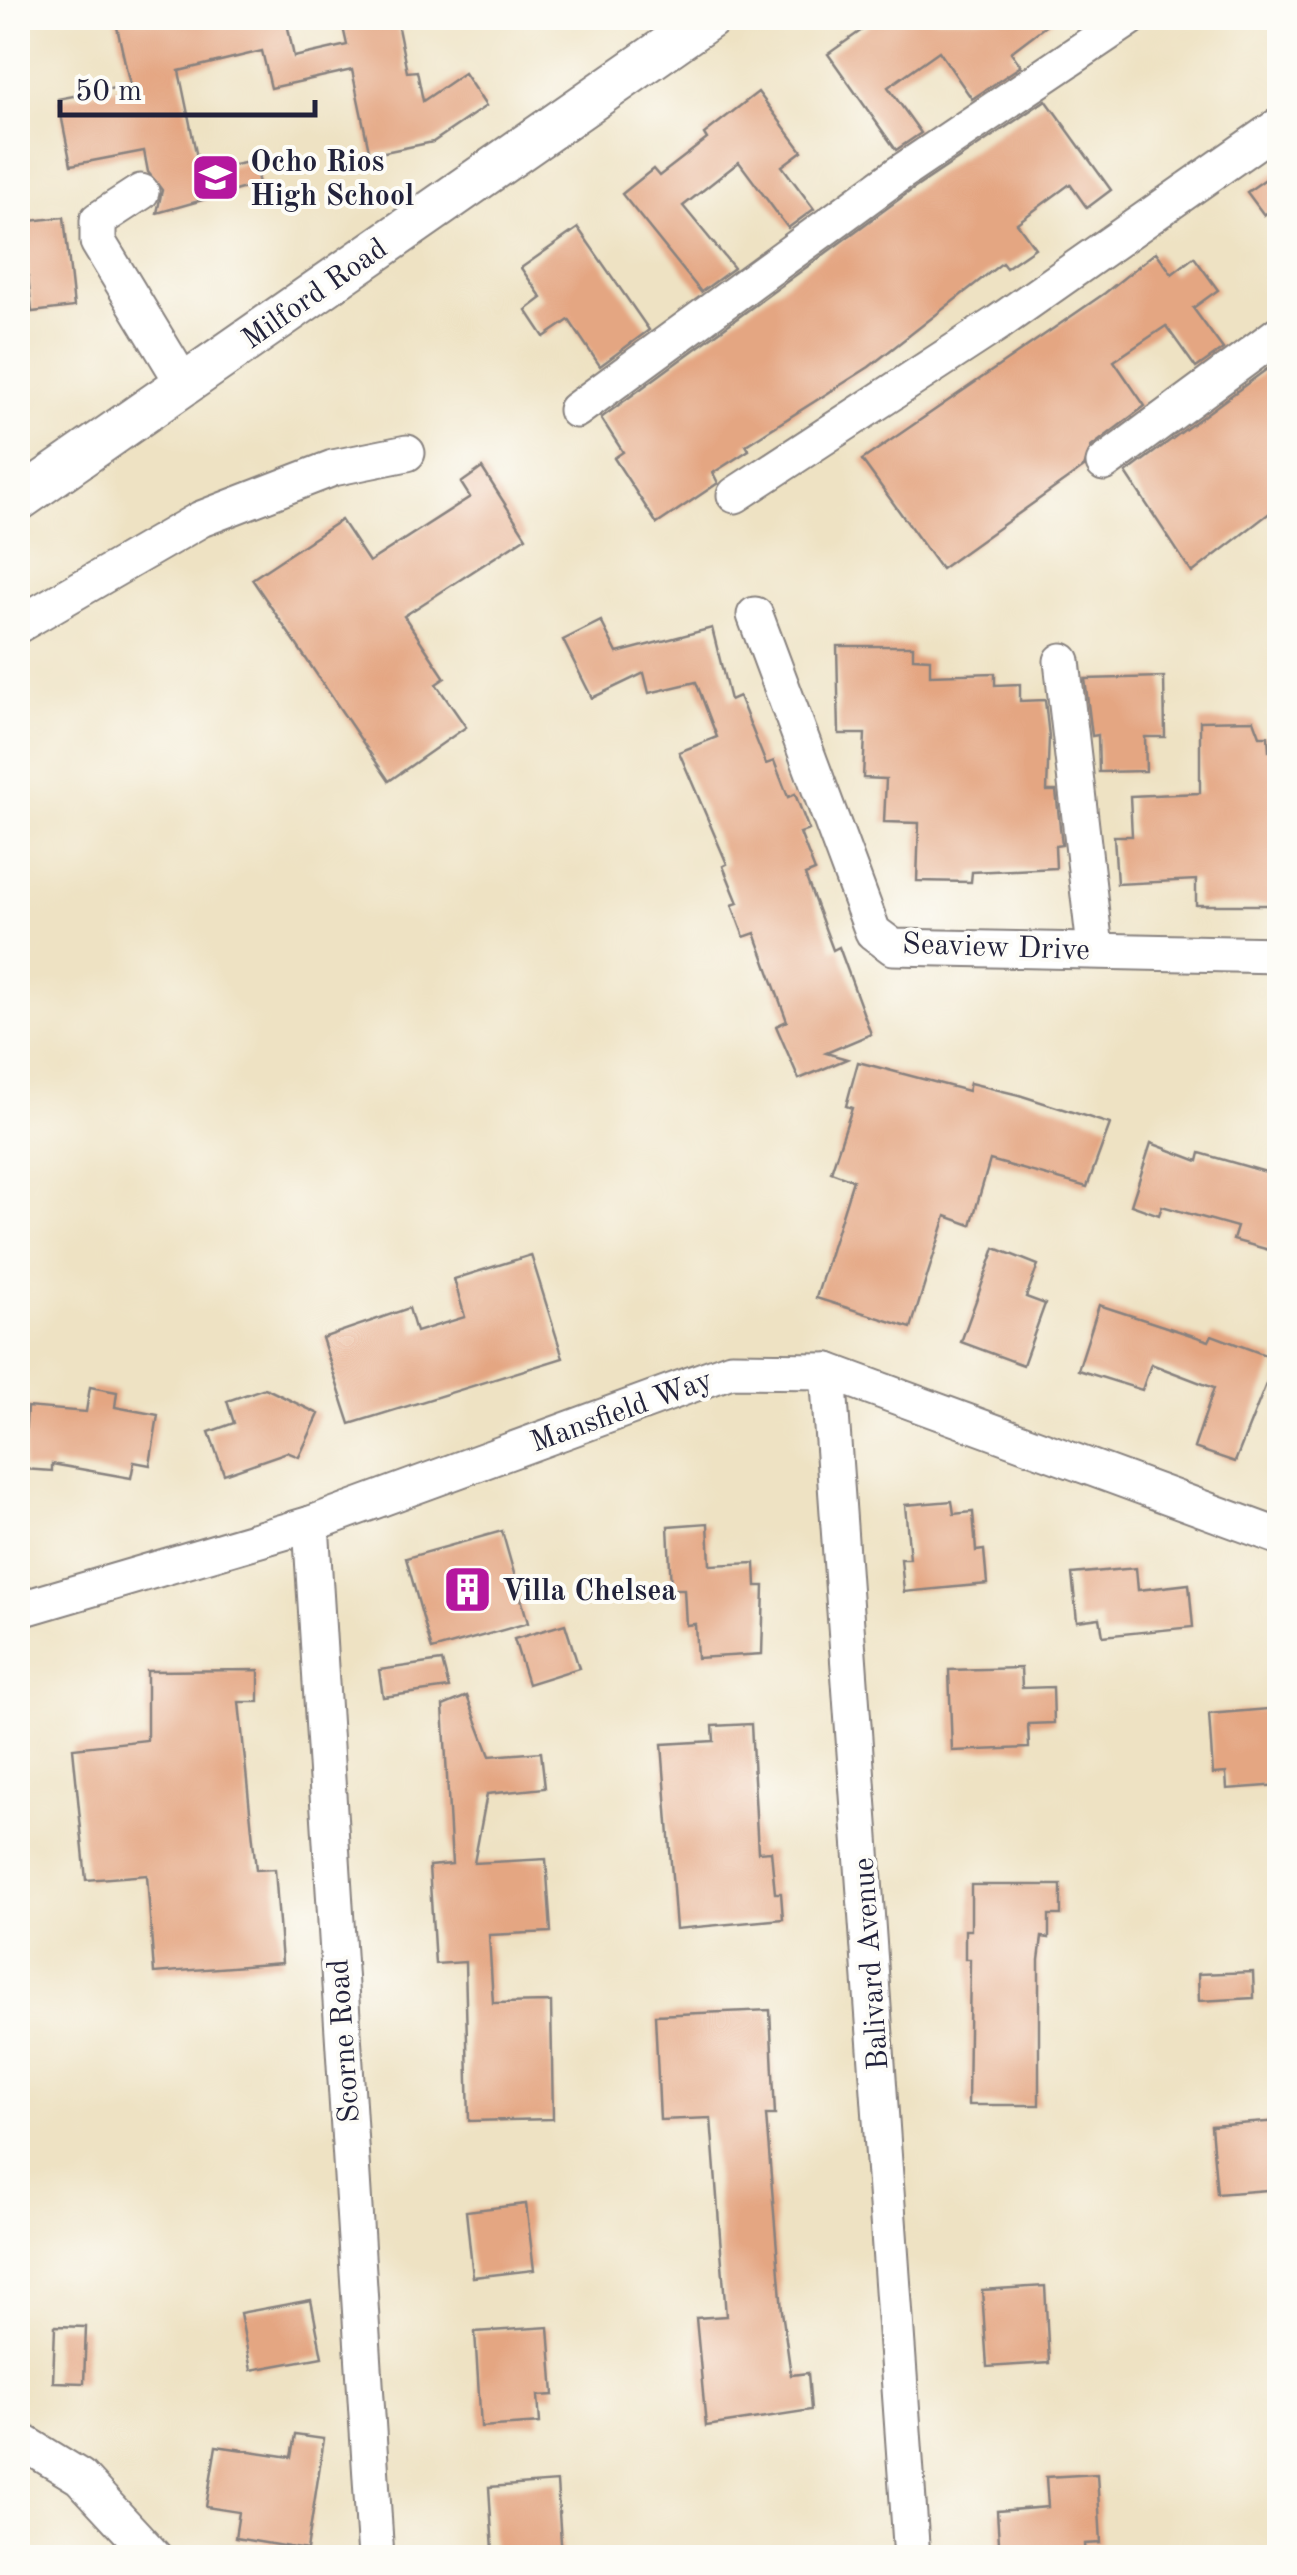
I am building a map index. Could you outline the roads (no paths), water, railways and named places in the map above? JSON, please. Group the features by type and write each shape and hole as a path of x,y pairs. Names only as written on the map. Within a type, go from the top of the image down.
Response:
{"main road":[{"name":"Milford Road","path":"18,500 709,18"}],"street":[{"path":"576,410 896,175 1130,18"},
{"path":"735,495 998,324 1280,125"},
{"path":"142,192 98,220 98,242 184,384"},
{"path":"1104,463 1280,333"},
{"path":"18,624 201,519 334,468 407,453"},
{"name":"Seaview Drive","path":"755,616 872,932 893,947 988,951 1095,948 1280,955"},
{"path":"1062,661 1095,948"},
{"name":"Mansfield Way","path":"18,1610 311,1524 731,1370 828,1371 1280,1537"},
{"name":"Balivard Avenue","path":"828,1371 912,2558"},
{"name":"Scorne Road","path":"311,1524 376,2558"},
{"path":"18,2439 80,2477 155,2558"}],"place":[{"name":"Ocho Rios High School","path":"215,178"},
{"name":"Villa Chelsea","path":"467,1590"}]}
